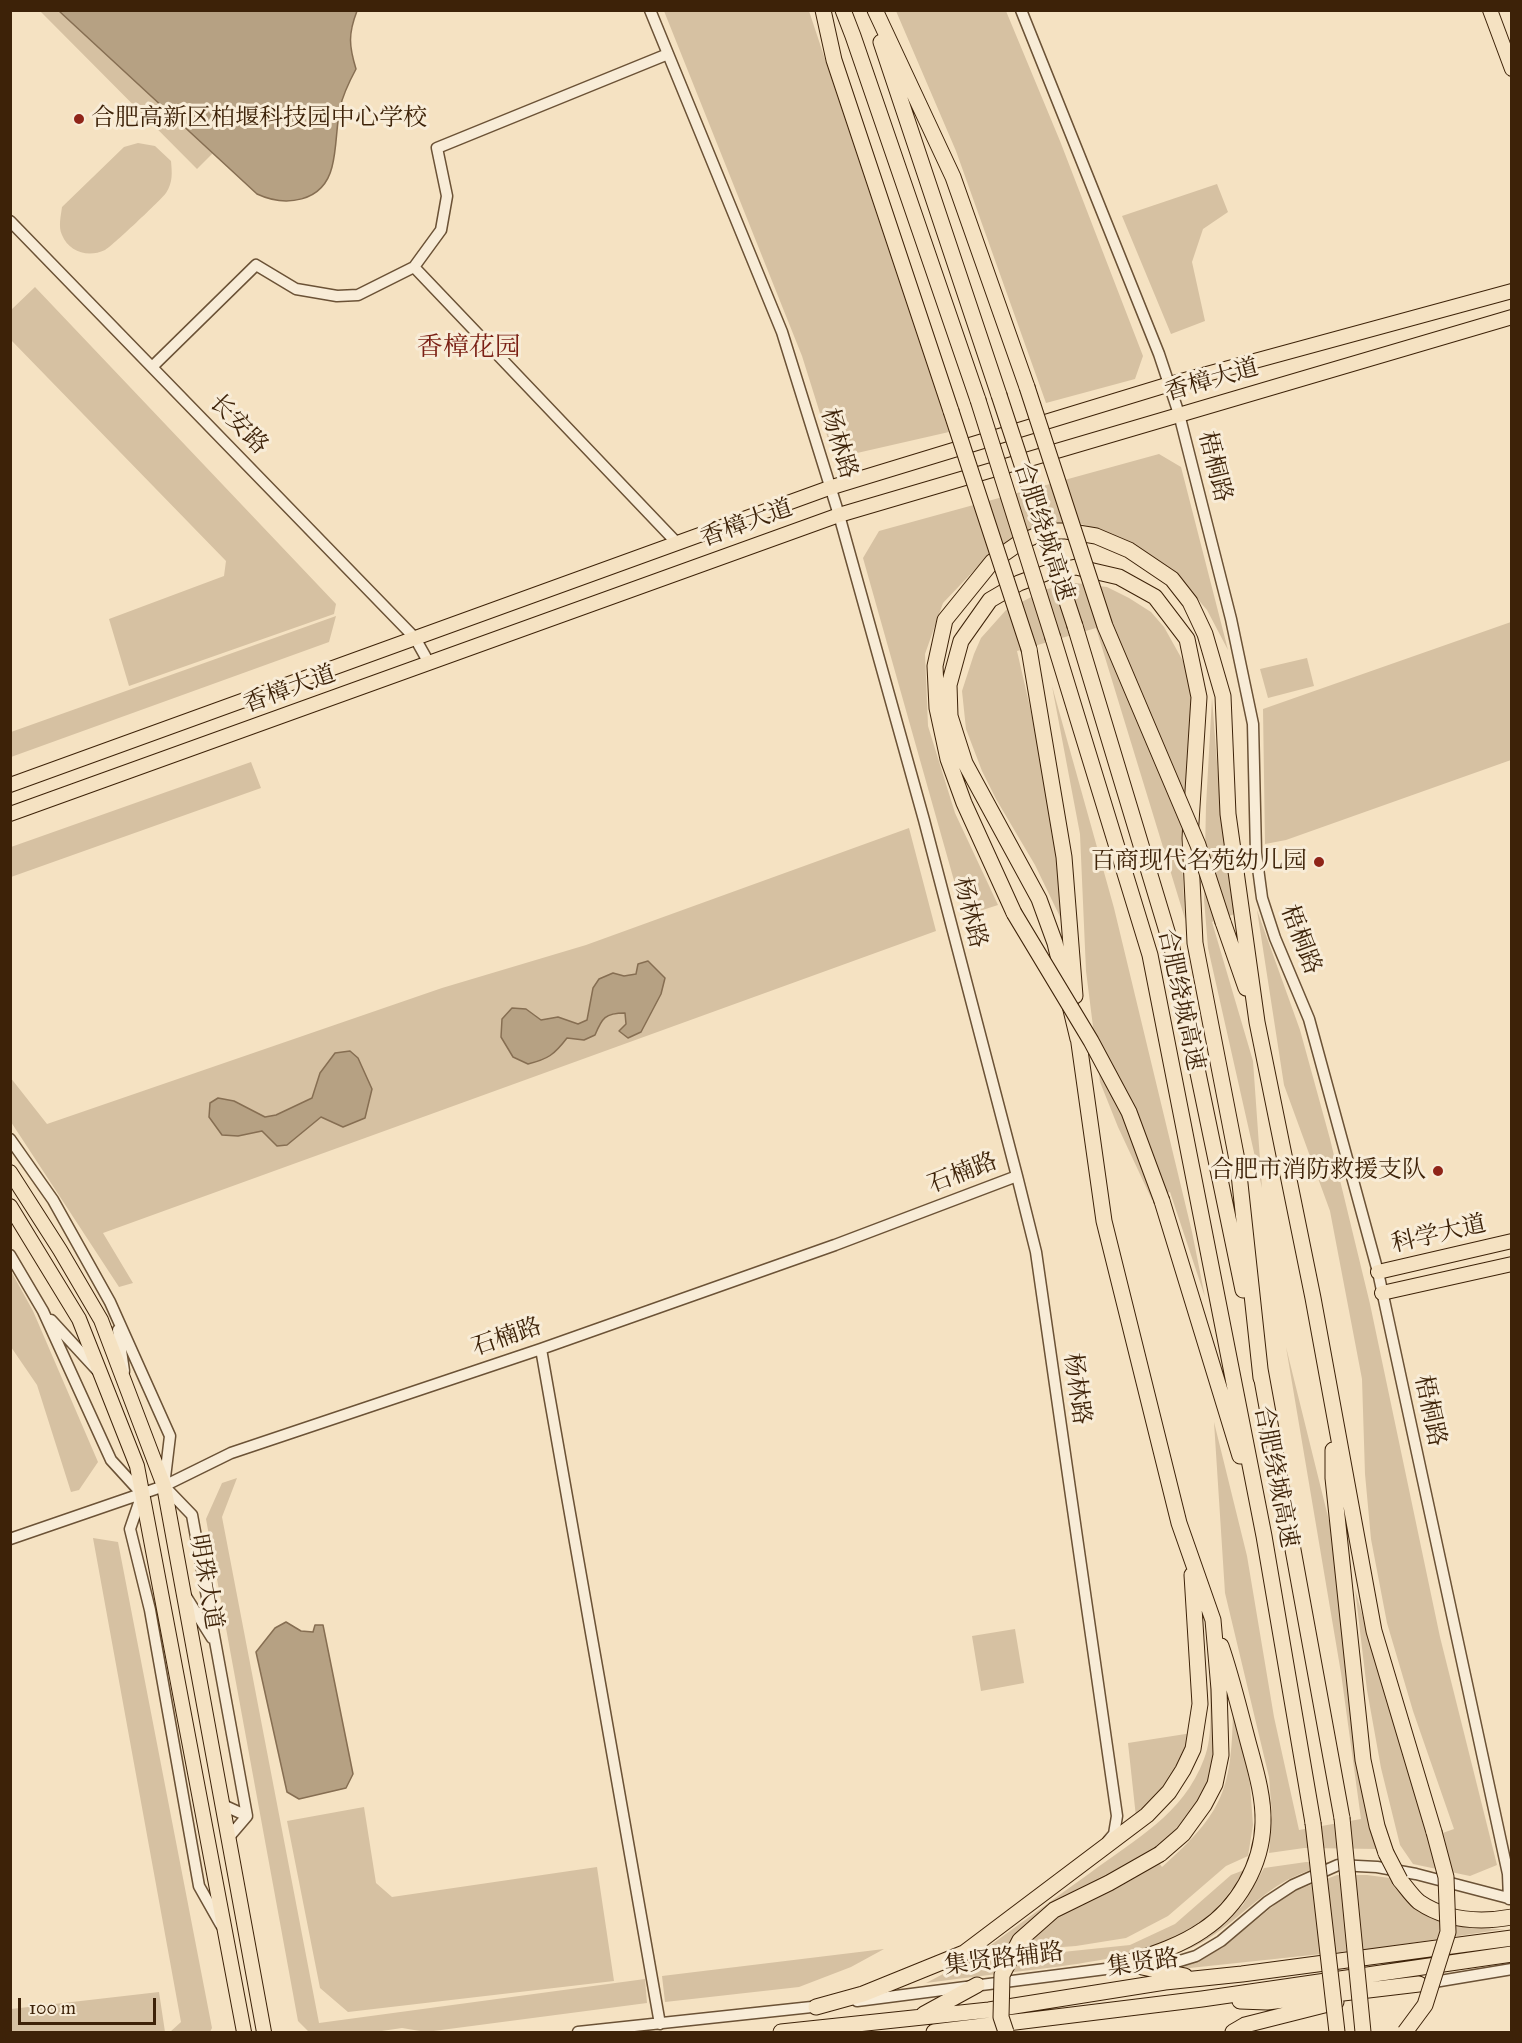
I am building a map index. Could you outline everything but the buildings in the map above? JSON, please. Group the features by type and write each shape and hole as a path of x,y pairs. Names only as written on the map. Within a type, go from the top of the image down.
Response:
{"highway":[{"path":"823,10 834,60 1029,649 1064,857 1072,937 1078,1039 1104,1221 1179,1523 1228,1666 1258,1778 1263,1823 1257,1858 1248,1880 1228,1910 1203,1931 1171,1947 1115,1967"},
{"name":"合肥绕城高速","path":"843,10 978,400 1150,955 1264,1536 1313,1823 1336,2032"},
{"name":"合肥绕城高速","path":"869,10 1075,626 1172,948 1261,1378 1342,1818 1363,2032"},
{"path":"875,10 953,177 1027,387 1106,626 1198,845 1257,1022"},
{"path":"1264,1536 1162,1201 1129,1112 1091,1041 1014,913 964,803 948,759 937,708 935,666 945,620 992,562 1018,543 1046,531 1066,531 1096,536 1129,550 1172,579 1190,602 1205,634 1223,696 1228,814 1257,1022 1313,1298 1374,1631 1446,1877 1448,1932 1425,2005 1405,2032"},
{"path":"1078,1039 1055,943 1039,899 965,763 950,716 949,685 961,641 990,600 1019,583 1046,573 1076,567 1119,577 1155,597 1187,639 1199,697 1190,838 1195,943 1238,1165 1261,1378"},
{"path":"1332,1409 1333,1478 1363,1760 1377,1826 1386,1853 1400,1880 1418,1901 1443,1915 1467,1920 1497,1920 1512,1917"},
{"path":"816,2007 863,1994 964,1953 1099,1853 1147,1815 1169,1792 1193,1749 1200,1704 1191,1554"},
{"path":"1006,2032 1001,2017 1002,1975 1020,1940 1054,1910 1109,1883 1160,1854 1183,1834 1204,1805 1215,1784 1221,1755 1219,1689 1213,1620"},
{"name":"集贤路","path":"781,2032 989,2010 1165,1982 1512,1938"},
{"name":"集贤路","path":"934,2032 1202,1999 1512,1954"},
{"path":"1142,1967 1200,1979"},
{"path":"1202,1999 1267,2002 1419,1984"},
{"path":"1233,2032 1245,2025 1289,2013 1419,1984"},
{"path":"917,2018 976,1985"}],"main road":[{"path":"1490,10 1512,69"},
{"name":"香樟大道","path":"10,785 829,488 1170,384 1512,291"},
{"name":"香樟大道","path":"10,814 838,515 1512,317"},
{"name":"明珠大道","path":"10,1172 102,1320 164,1486 264,2032"},
{"name":"明珠大道","path":"10,1206 79,1319 137,1466 244,2032"},
{"name":"科学大道","path":"1378,1272 1512,1242"},
{"name":"科学大道","path":"1382,1293 1512,1263"}],"street":[{"name":"杨林路","path":"650,10 782,332 838,515 924,820 1036,1252 1117,1816 1114,1834 1099,1853"},
{"name":"梧桐路","path":"1021,10 1170,384 1179,414 1231,619 1253,724 1256,854 1262,898 1275,938 1309,1019 1378,1272 1508,1874 1510,1899"},
{"path":"152,367 256,265 296,289 337,296 358,295 414,267 441,230 447,196 437,148 668,54"},
{"name":"长安路","path":"10,221 416,638 429,663"},
{"path":"414,267 677,543"},
{"path":"10,1140 53,1200 115,1314 170,1436 164,1486 192,1515 247,1816"},
{"name":"石楠路","path":"10,1539 164,1486 231,1453 835,1245 1017,1176"},
{"path":"10,1255 43,1311 111,1460 142,1494 130,1529 150,1610 199,1886 225,1934"},
{"path":"43,1311 100,1374"},
{"path":"115,1314 128,1392"},
{"path":"541,1348 660,2024"},
{"path":"184,1593 216,1643"},
{"path":"158,1654 162,1599"},
{"path":"223,1805 247,1816"},
{"path":"229,1837 247,1816"},
{"name":"集贤路辅路","path":"579,2032 816,2007 1115,1967 1142,1967 1173,1963 1196,1956 1221,1941 1267,1902 1293,1885 1338,1865 1386,1869 1510,1899"},
{"path":"1419,1984 1512,1969"}],"shaded area":[{"path":"40,11 59,11 213,153 197,169"},
{"path":"59,11 357,11 350,40 356,69 341,103 334,160 327,179 312,195 302,199 279,200 257,194"},
{"path":"664,11 809,11 949,432 857,453 829,442 802,356"},
{"path":"896,11 1006,11 1060,141 1143,356 1135,379 1046,403 956,151"},
{"path":"138,143 155,146 171,161 171,181 166,193 105,250 86,253 69,246 61,232 62,207 124,147"},
{"path":"1217,184 1228,212 1203,229 1192,262 1205,321 1171,334 1122,216"},
{"path":"35,287 336,604 334,614 129,686 109,619 224,576 226,561 11,340 11,310"},
{"path":"1159,454 1181,467 1228,650 1207,610 1173,570 1126,540 1076,522 985,559 943,603 925,654 928,726 955,813 998,905 964,916 863,558 879,531"},
{"path":"1076,583 1107,587 1151,612 1164,627 1183,661 1189,680 1192,708 1181,843 1185,919 1096,628 1017,651 1047,781 1063,923 1035,865 982,771 966,729 962,691 981,638 1006,610 1047,589"},
{"path":"336,616 329,642 11,757 11,732"},
{"path":"1511,622 1511,760 1286,840 1265,844 1263,709"},
{"path":"1307,658 1314,686 1268,698 1260,669"},
{"path":"1052,686 1114,908 1192,1232 1205,1297 1170,1192 1152,1200 1100,1082 1086,971 1080,834"},
{"path":"1212,698 1220,802 1235,914 1212,922 1253,1061 1262,1188 1208,948 1204,899"},
{"path":"251,762 261,788 11,877 11,847"},
{"path":"909,828 936,931 103,1233 133,1283 119,1287 11,1122 10,1077 47,1124 442,988 586,945"},
{"path":"1257,910 1300,1030 1330,1139 1370,1304 1440,1637 1497,1865 1470,1876 1413,1864 1400,1845 1381,1768 1367,1690 1355,1589 1386,1700 1431,1837 1454,1829 1413,1711 1387,1623 1371,1539 1365,1474 1362,1379 1330,1211 1284,1085"},
{"path":"648,961 665,978 661,994 641,1032 628,1038 619,1031 626,1024 625,1013 613,1014 602,1021 595,1035 584,1040 567,1038 550,1056 541,1060 528,1064 513,1057 501,1037 502,1019 512,1008 526,1009 541,1020 558,1017 578,1024 587,1020 593,988 599,979 613,973 624,976 636,974 638,964"},
{"path":"350,1051 358,1058 372,1089 365,1118 343,1127 321,1117 287,1145 277,1146 262,1131 238,1136 222,1135 209,1117 210,1103 218,1098 234,1101 265,1117 276,1115 312,1098 320,1073 335,1053"},
{"path":"11,1271 33,1311 98,1462 79,1490 71,1492 37,1385 11,1347"},
{"path":"1286,1347 1332,1533 1379,1849 1304,1848 1269,1853 1272,1815 1269,1777 1225,1593 1214,1422 1247,1556 1274,1717 1299,1830 1361,1819 1341,1673"},
{"path":"237,1478 222,1517 319,2023 645,1979 647,2003 426,2032 402,2028 375,2032 309,2032 298,2021 206,1519 222,1483"},
{"path":"93,1538 118,1542 212,2028 210,2032 170,2032 181,2022"},
{"path":"286,1622 301,1631 313,1632 315,1625 323,1625 353,1774 346,1788 299,1799 287,1792 256,1652 275,1628"},
{"path":"1015,1629 1024,1683 981,1691 972,1636"},
{"path":"1210,1678 1218,1735 1206,1792 1176,1835 1152,1853 1162,1867 1183,1848 1211,1814 1226,1779 1230,1758 1233,1706 1250,1784 1253,1825 1248,1856 1226,1866 1168,1916 1126,1938 1076,1946 980,1953 1140,1837 1171,1811 1184,1796 1195,1779 1207,1749 1210,1729"},
{"path":"1192,1733 1177,1769 1136,1817 1128,1743"},
{"path":"364,1807 376,1883 392,1897 597,1867 614,1981 348,2012 320,1988 287,1821"},
{"path":"1306,1862 1330,1862 1282,1883 1221,1930 1181,1952 1223,1925 1243,1905 1264,1868"},
{"path":"1244,1870 1227,1895 1205,1920 1172,1940 1117,1957 1079,1964 926,1983 966,1962 1130,1945 1175,1924 1231,1875"},
{"path":"1337,1875 1390,1878 1412,1903 1432,1917 1468,1927 1505,1929 1378,1948 1171,1970 1196,1962 1222,1948 1289,1893"},
{"path":"884,1949 851,1967 799,1987 665,2002 662,1976"},
{"path":"159,1992 165,2032 11,2032 11,2009"}],"place":[{"name":"合肥高新区柏堰科技园中心学校","path":"79,119"},
{"name":"百商现代名苑幼儿园","path":"1319,862"},
{"name":"合肥市消防救援支队","path":"1438,1171"}],"district":[{"name":"香樟花园","path":"469,349"}]}
